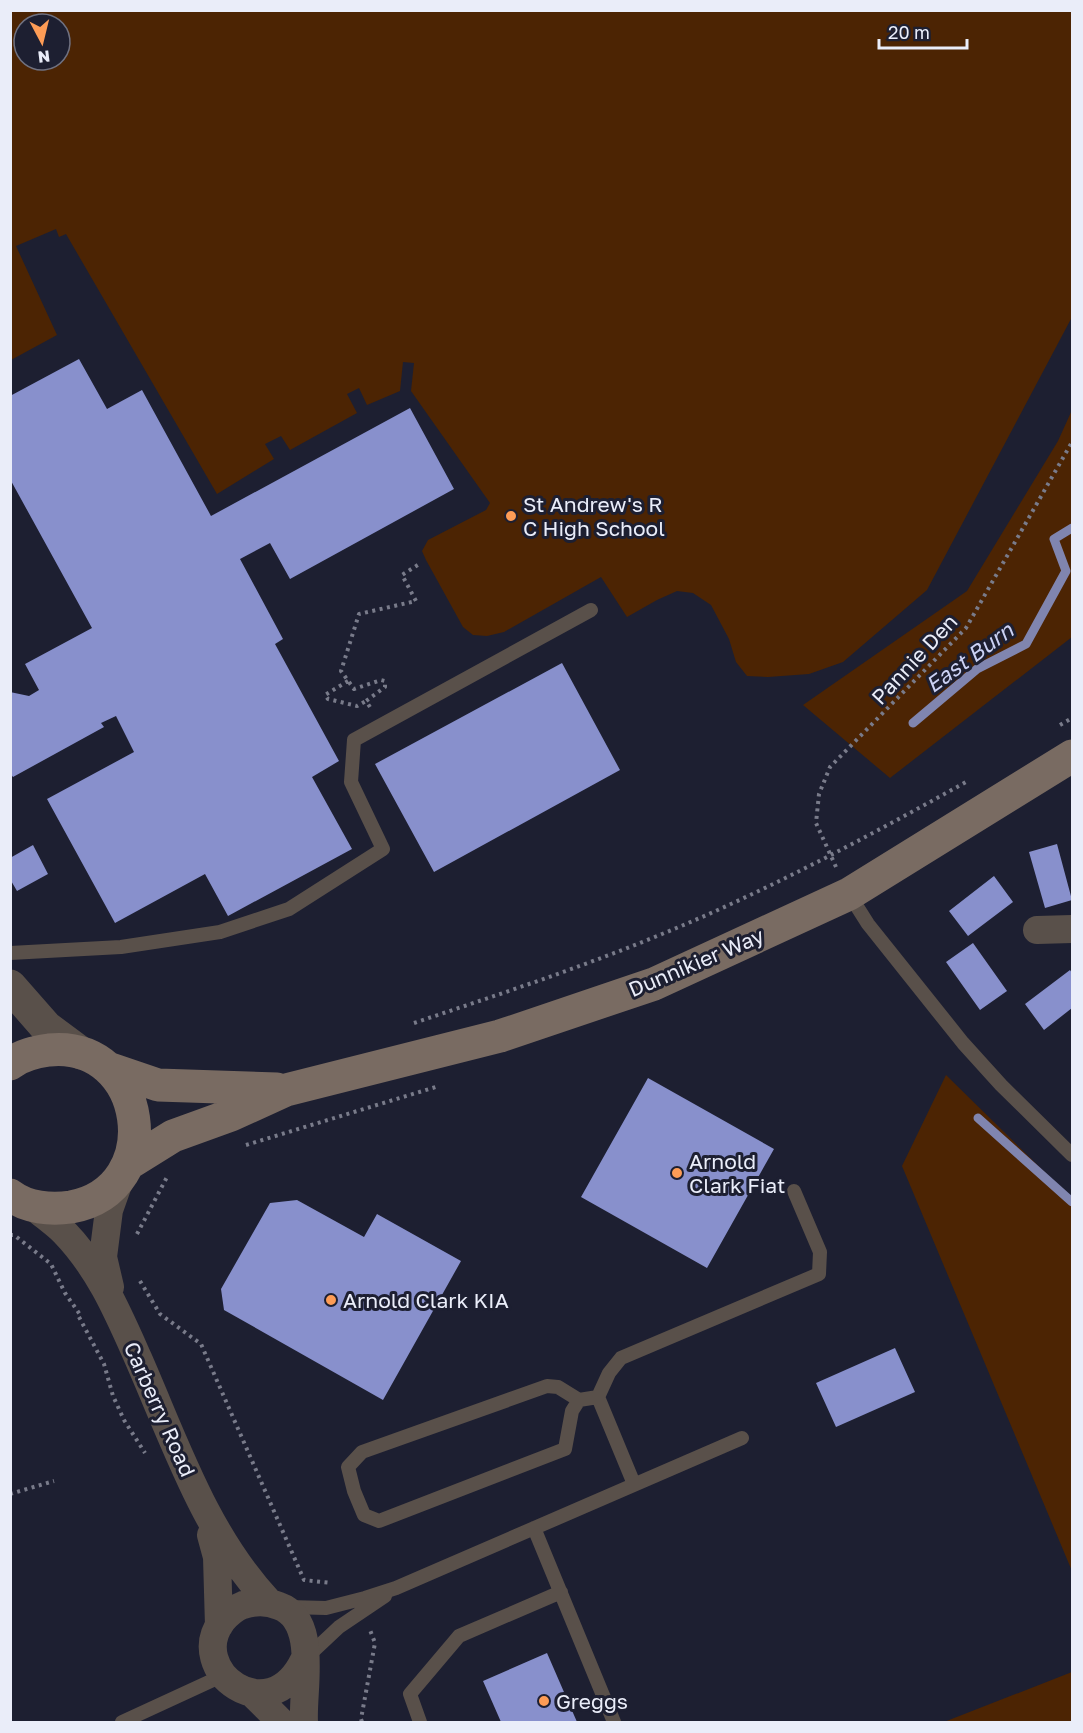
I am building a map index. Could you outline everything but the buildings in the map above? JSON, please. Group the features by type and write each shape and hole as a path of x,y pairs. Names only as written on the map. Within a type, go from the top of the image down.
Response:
{"main road":[{"name":"Dunnikier Way","path":"17,1199 57,1209 82,1205 104,1193 125,1170 172,1136 231,1115 286,1090 500,1036 654,984 849,894 1072,756"},
{"name":"Dunnikier Way","path":"10,1064 37,1052 59,1049 158,1085 286,1090"},
{"path":"94,1061 125,1088 134,1113 135,1139 125,1170"}],"street":[{"path":"1037,930 1072,929"},
{"path":"10,986 46,1027 94,1061"},
{"name":"Carberry Road","path":"114,1304 103,1257 109,1210 125,1170"},
{"name":"Carberry Road","path":"17,1199 64,1232 90,1265 114,1304 207,1515 229,1553 251,1583 276,1605 295,1617 303,1630 306,1644 304,1722"},
{"name":"Carberry Road","path":"207,1515 217,1557 219,1626 214,1640 214,1655 224,1675"},
{"path":"219,1626 228,1614 240,1606 254,1601 276,1605"},
{"path":"224,1675 229,1682 242,1690 273,1692 287,1685 298,1674 304,1660"},
{"path":"251,1692 281,1722"}],"lane":[{"path":"10,953 121,947 219,933 289,909 383,849 351,782 354,740 591,610"},
{"path":"849,894 868,924 963,1043 1001,1085 1072,1155"},
{"path":"634,1484 598,1396 609,1373 621,1358 819,1274 820,1252 794,1191"},
{"path":"579,1400 573,1412 565,1449 380,1521 364,1515 354,1491 348,1467 362,1452 546,1386 558,1387 579,1400 598,1396"},
{"path":"304,1660 359,1606 742,1438"},
{"path":"534,1528 614,1722"},
{"path":"420,1722 410,1694 459,1636 561,1592"},
{"path":"276,1605 326,1608 359,1606"},
{"path":"122,1722 224,1675"}],"path":[{"name":"Pannie Den","path":"849,894 816,823 819,794 830,767 966,628 1072,442"},
{"path":"348,681 325,695 328,699 357,706 385,687 385,681 381,680 354,689 341,671 359,614 416,601 402,575 421,563"},
{"path":"366,701 382,725"},
{"path":"1054,729 1072,718"},
{"path":"408,1025 570,970 663,934 831,855 969,780"},
{"path":"134,1241 169,1174"},
{"path":"135,1273 160,1314 201,1344 304,1580 349,1585 375,1643 362,1722"},
{"path":"10,1494 54,1480"}],"shaded area":[{"name":"St Andrew's R C High School","path":"11,10 1072,11 1072,317 927,590 843,662 809,674 747,676 736,662 729,639 711,605 693,593 677,591 627,617 601,577 504,632 487,636 473,635 463,627 422,551 428,540 486,510 490,503 411,391 414,363 403,362 400,391 367,405 359,388 347,394 357,413 290,450 281,436 265,444 274,459 217,494 66,234 59,237 56,229 16,246 57,335 11,360"},
{"path":"1072,410 1072,637 890,778 803,705 967,591 1058,441"},
{"path":"946,1075 1072,1199 1072,1571 902,1166"},
{"path":"1072,1672 1072,1722 944,1722"}],"waterway":[{"name":"East Burn","path":"913,723 977,669 1026,644 1066,571 1054,539 1072,528"},
{"path":"978,1118 1072,1202"}],"place":[{"name":"St Andrew's R C High School","path":"511,516"},
{"name":"Arnold Clark Fiat","path":"677,1173"},
{"name":"Arnold Clark KIA","path":"331,1300"},
{"name":"Greggs","path":"544,1701"}]}
